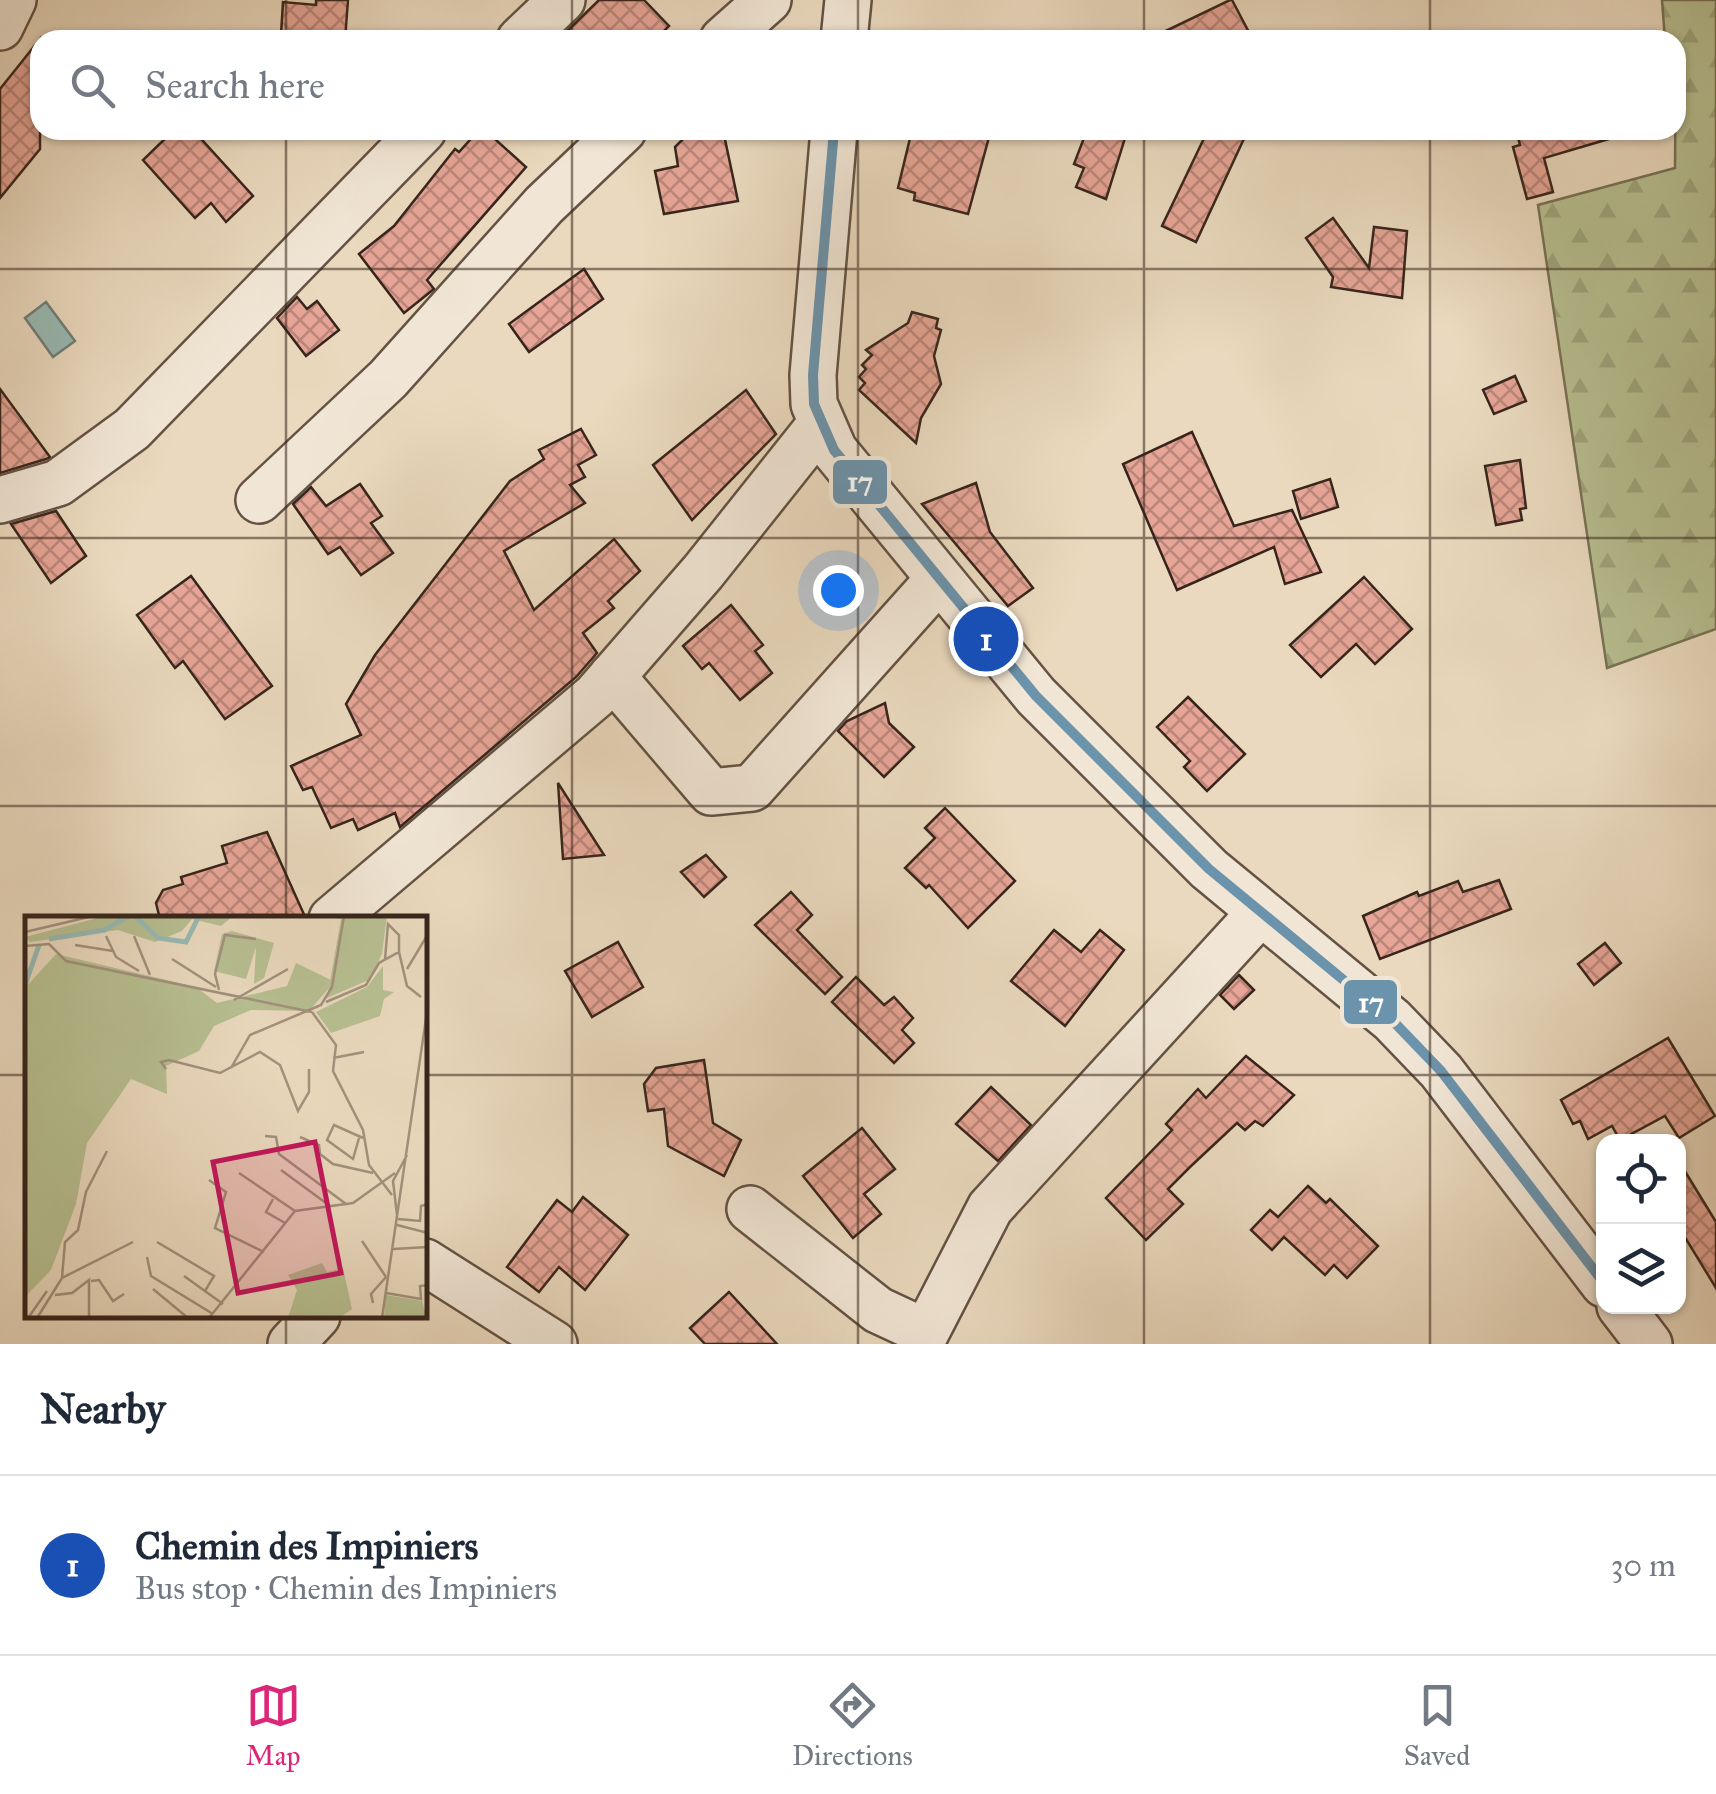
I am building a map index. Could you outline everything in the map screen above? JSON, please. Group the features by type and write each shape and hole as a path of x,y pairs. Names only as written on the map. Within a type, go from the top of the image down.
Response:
{"street":[{"path":"0,27 13,0"},
{"path":"530,30 562,0"},
{"path":"734,30 768,0"},
{"path":"845,30 848,0"},
{"path":"0,500 58,483 132,429 414,140"},
{"path":"259,500 388,379 544,206 613,140"},
{"path":"833,140 814,347 814,404 820,425 848,472 1036,696 1209,869 1392,1020 1441,1071 1596,1274"},
{"path":"336,916 468,806 612,676 820,425"},
{"path":"612,676 711,792 752,788 938,580"},
{"path":"750,1209 878,1310 922,1338 990,1208 1260,913"},
{"path":"428,1264 554,1344"},
{"path":"1626,1314 1649,1344"},
{"path":"291,1344 314,1319"}],"green space":[{"path":"1662,0 1716,0 1716,629 1607,668 1538,205 1675,168 1675,140 1686,140 1686,30 1664,30"}],"water":[{"path":"46,302 75,341 53,357 25,318"}],"building":[{"path":"316,0 348,0 346,30 281,30 283,2 316,5"},
{"path":"599,0 644,0 669,26 665,30 568,30"},
{"path":"1230,0 1248,30 1168,30"},
{"path":"30,52 30,140 40,140 40,149 0,198 0,89"},
{"path":"164,140 202,140 253,196 226,222 211,203 195,218 143,160"},
{"path":"470,140 496,140 526,167 427,280 434,289 404,313 359,254 394,226 455,149 459,152"},
{"path":"682,140 725,140 738,201 664,214 655,171 678,166 675,147"},
{"path":"910,140 988,140 968,214 914,200 915,193 898,188"},
{"path":"1083,140 1124,140 1106,199 1076,187 1084,168 1074,164"},
{"path":"1203,140 1243,140 1196,242 1162,226"},
{"path":"1519,140 1605,140 1544,158 1553,192 1527,199 1513,147 1520,145"},
{"path":"1333,218 1369,268 1374,227 1407,231 1402,298 1331,287 1333,277 1306,238"},
{"path":"584,269 603,299 529,352 509,324"},
{"path":"297,297 307,309 317,301 339,330 306,356 277,318"},
{"path":"912,312 938,319 936,328 941,330 934,356 941,384 921,418 916,443 859,390 865,383 859,377 866,369 862,365 872,355 866,350 908,323"},
{"path":"1515,376 1526,401 1494,414 1483,390"},
{"path":"0,389 50,457 0,473"},
{"path":"746,390 776,434 692,520 653,465"},
{"path":"581,429 596,455 578,465 585,477 570,485 585,503 504,551 534,610 614,539 640,571 608,601 614,608 583,633 597,653 576,677 400,827 395,813 358,830 353,819 331,828 312,787 303,790 291,766 361,735 346,704 375,655 510,481 544,459 539,450"},
{"path":"1192,432 1234,526 1292,510 1321,572 1285,584 1274,547 1177,590 1123,464"},
{"path":"1520,460 1526,508 1520,509 1522,520 1496,525 1485,466"},
{"path":"1330,479 1338,507 1301,519 1293,491"},
{"path":"976,483 990,532 1033,588 1008,606 922,504"},
{"path":"360,484 382,516 371,523 393,553 361,575 340,547 328,554 293,504 311,487 326,506"},
{"path":"56,511 86,556 51,583 11,524"},
{"path":"191,576 272,686 225,719 183,661 175,668 137,615"},
{"path":"1364,577 1412,629 1375,664 1356,644 1321,677 1290,645"},
{"path":"731,605 763,645 755,651 772,673 740,700 709,663 702,669 683,646"},
{"path":"1188,697 1245,754 1207,791 1184,767 1190,761 1157,727"},
{"path":"885,703 889,723 914,747 884,777 838,731 847,721"},
{"path":"558,783 604,855 563,859"},
{"path":"945,808 1015,881 968,928 929,885 926,888 905,868 935,838 925,828"},
{"path":"267,832 305,916 159,916 156,903 163,890 183,884 181,877 227,863 222,846"},
{"path":"706,855 726,877 704,897 681,872"},
{"path":"1499,880 1511,909 1380,959 1363,916 1417,892 1419,896 1458,881 1463,892"},
{"path":"791,892 812,915 797,930 842,977 825,994 755,925"},
{"path":"1054,930 1081,952 1100,930 1124,950 1065,1026 1011,981"},
{"path":"618,942 643,987 592,1017 565,971"},
{"path":"1605,943 1621,963 1594,985 1578,964"},
{"path":"1239,975 1254,990 1234,1009 1220,995"},
{"path":"856,977 884,1005 894,997 913,1018 902,1030 914,1043 894,1063 832,1002"},
{"path":"1668,1038 1715,1116 1686,1134 1676,1134 1665,1116 1631,1134 1617,1134 1612,1126 1588,1139 1580,1121 1573,1124 1561,1100"},
{"path":"1246,1056 1294,1095 1263,1126 1255,1121 1245,1130 1237,1123 1190,1167 1168,1189 1183,1204 1146,1240 1106,1198 1172,1130 1166,1124 1198,1089 1206,1098"},
{"path":"704,1060 713,1123 741,1140 724,1176 668,1146 664,1109 648,1111 644,1084 656,1068"},
{"path":"991,1087 1031,1125 998,1161 956,1124"},
{"path":"862,1128 895,1169 864,1194 881,1214 853,1238 803,1176"},
{"path":"1686,1173 1716,1222 1716,1288 1686,1239"},
{"path":"1308,1186 1326,1203 1330,1199 1378,1246 1347,1278 1334,1265 1325,1275 1284,1237 1272,1250 1251,1230 1270,1210 1278,1217"},
{"path":"583,1197 628,1235 585,1290 559,1267 539,1292 507,1267 557,1200 572,1212"},
{"path":"729,1292 777,1344 705,1344 690,1328"}],"transit line":[{"name":"17","path":"833,140 813,375 814,404 834,450 1036,696 1209,869 1392,1020 1441,1071 1596,1273"}],"place":[{"name":"Chemin des Impiniers","path":"986,639"}]}
